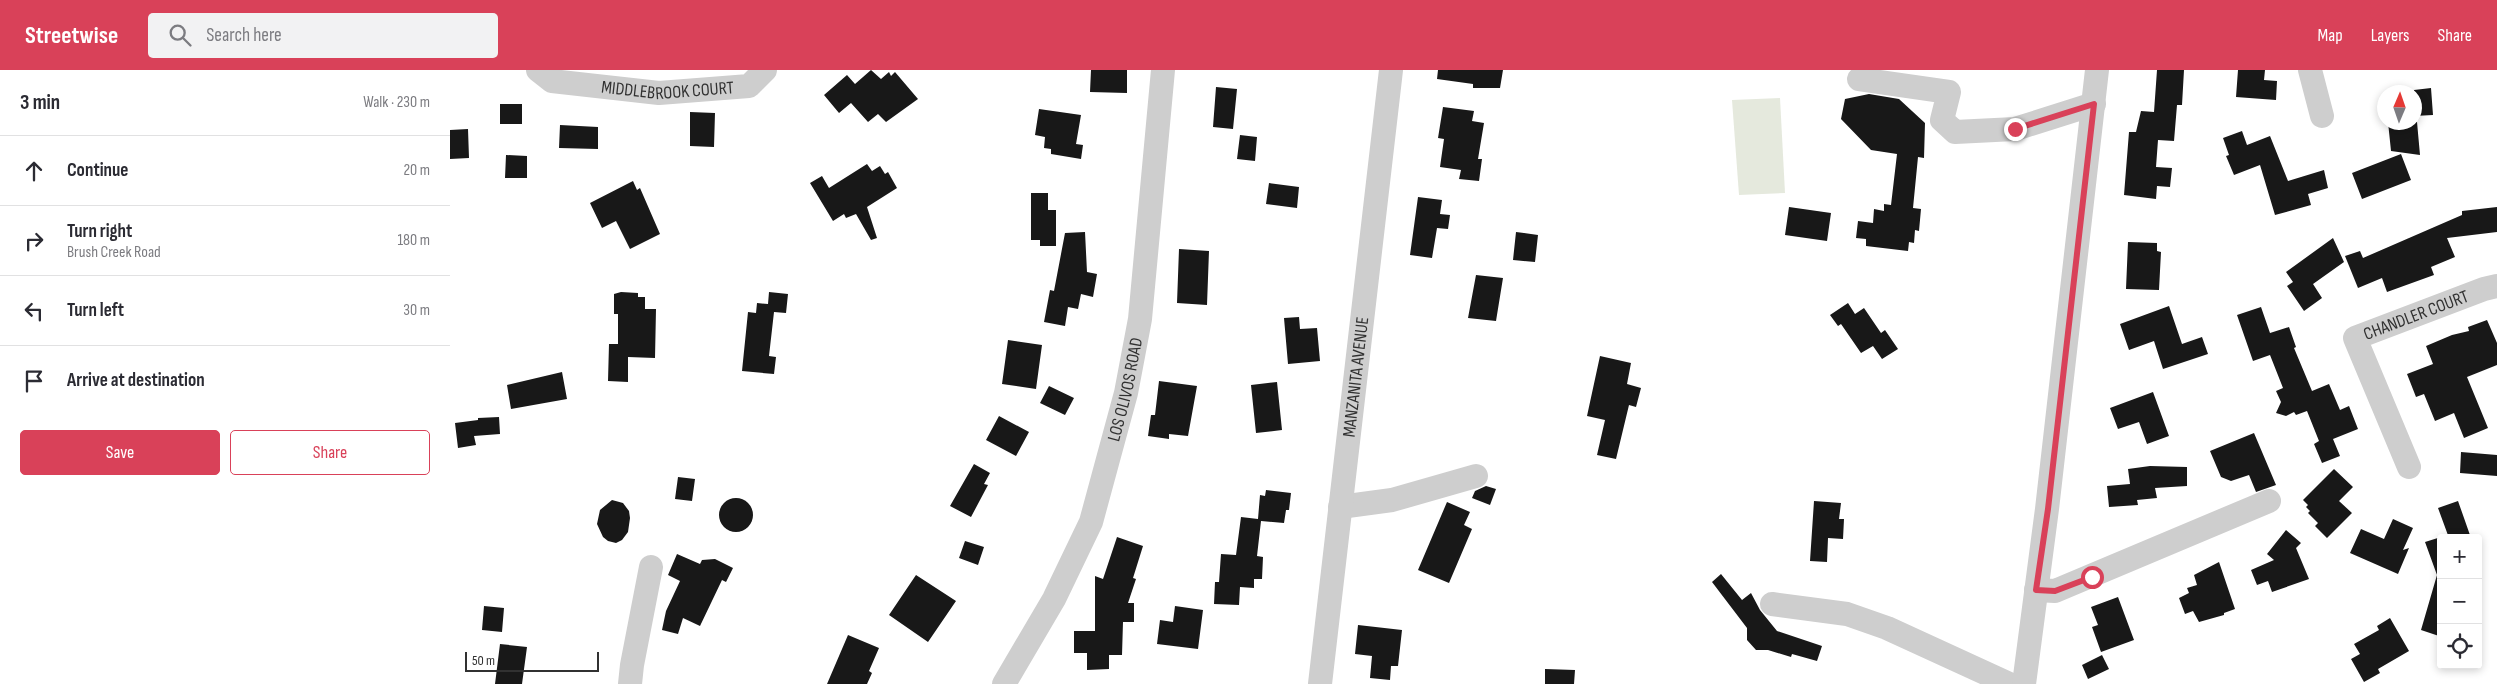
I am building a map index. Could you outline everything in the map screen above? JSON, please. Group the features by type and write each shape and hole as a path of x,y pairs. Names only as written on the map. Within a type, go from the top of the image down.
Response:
{"street":[{"name":"MIDDLEBROOK COURT","path":"538,70 552,81 659,93 749,86 765,70"},
{"name":"LOS OLIVOS ROAD","path":"1004,684 1054,599 1091,522 1126,393 1140,319 1163,70"},
{"name":"MANZANITA AVENUE","path":"1320,684 1391,70"},
{"path":"2024,684 2048,509 2097,70"},
{"path":"2310,70 2322,116"},
{"path":"1859,79 1949,92 1942,120 1955,132 2015,129 2094,104"},
{"name":"CHANDLER COURT","path":"2409,467 2355,338 2484,289 2497,286"},
{"path":"1340,507 1392,500 1476,476"},
{"path":"2036,590 2055,591 2269,501"},
{"path":"630,684 651,567"},
{"path":"1772,604 1847,614 1887,628 2009,684"}],"shaded area":[{"path":"1780,98 1785,193 1739,195 1732,100"}],"building":[{"path":"871,70 881,79 889,72 891,76 895,72 918,99 886,122 878,114 868,122 851,103 839,113 824,95 847,75 855,84"},
{"path":"1091,70 1127,70 1127,93 1090,92"},
{"path":"1438,70 1503,70 1500,88 1473,88 1473,84 1437,79"},
{"path":"2157,70 2184,70 2182,105 2177,105 2174,141 2158,140 2156,167 2172,168 2170,187 2157,186 2156,199 2124,195 2129,132 2136,132 2141,111 2154,112"},
{"path":"2238,70 2265,70 2264,80 2277,81 2276,100 2236,97"},
{"path":"1216,87 1237,89 1233,129 1213,127"},
{"path":"2431,88 2433,115 2422,116 2422,89"},
{"path":"1869,94 1899,99 1925,123 1924,158 1918,157 1913,208 1921,209 1919,231 1915,230 1914,243 1909,242 1908,251 1866,246 1866,239 1856,238 1858,221 1873,223 1874,209 1884,211 1884,204 1891,205 1897,154 1871,150 1841,119 1845,99"},
{"path":"500,104 522,104 522,124 500,124"},
{"path":"1443,107 1474,111 1472,121 1484,123 1478,159 1482,159 1479,181 1459,179 1461,170 1440,167 1444,139 1438,138"},
{"path":"1039,109 1081,115 1076,144 1083,145 1081,159 1051,154 1051,149 1044,148 1045,137 1035,135"},
{"path":"690,112 715,113 714,147 690,146"},
{"path":"560,125 598,127 598,149 559,148"},
{"path":"468,129 469,158 450,159 450,130"},
{"path":"2389,130 2418,130 2420,155 2391,151"},
{"path":"2242,131 2247,145 2270,136 2288,181 2324,170 2328,188 2308,194 2311,205 2275,215 2260,165 2234,175 2226,156 2229,155 2223,138"},
{"path":"1240,135 1257,137 1255,161 1237,159"},
{"path":"2401,154 2411,180 2362,199 2352,173"},
{"path":"506,155 527,156 527,178 505,178"},
{"path":"867,164 872,171 880,166 885,174 888,172 897,188 867,207 877,238 871,240 856,214 846,218 844,214 833,221 810,183 822,176 829,188"},
{"path":"633,181 637,190 640,188 660,234 630,249 616,221 602,228 590,203"},
{"path":"1269,183 1299,187 1297,208 1266,204"},
{"path":"1031,193 1048,193 1048,210 1056,210 1056,246 1040,246 1040,240 1031,240"},
{"path":"1418,197 1442,200 1440,214 1450,215 1448,229 1437,228 1432,258 1410,255"},
{"path":"1789,207 1831,213 1827,241 1785,235"},
{"path":"2497,207 2497,232 2447,238 2455,257 2431,267 2434,275 2387,292 2382,278 2358,288 2345,256 2360,251 2363,258 2462,215 2462,211"},
{"path":"1085,232 1087,272 1097,274 1093,297 1081,294 1078,309 1068,307 1065,326 1044,322 1050,290 1054,291 1065,233"},
{"path":"1516,232 1538,235 1535,262 1513,260"},
{"path":"2333,238 2344,262 2313,284 2322,298 2304,311 2287,286 2293,282 2286,272"},
{"path":"2128,242 2157,243 2157,251 2161,252 2159,290 2126,289"},
{"path":"1179,249 1209,251 1207,305 1177,303"},
{"path":"1476,275 1503,278 1496,321 1468,318"},
{"path":"621,292 638,293 638,297 645,297 645,309 656,309 655,358 628,357 628,382 608,381 609,344 618,344 618,314 614,314 614,294"},
{"path":"769,292 788,294 786,313 774,312 769,356 776,357 774,374 742,371 748,312 756,313 757,303 768,304"},
{"path":"1848,303 1855,314 1864,308 1881,333 1885,330 1898,349 1882,359 1873,346 1861,353 1841,324 1838,326 1830,315"},
{"path":"2169,306 2182,344 2202,337 2208,354 2163,369 2154,341 2129,350 2120,324"},
{"path":"2261,307 2270,333 2289,327 2296,347 2294,348 2312,391 2329,384 2340,410 2349,406 2358,429 2333,439 2340,456 2322,463 2314,444 2319,441 2307,411 2296,415 2294,412 2286,416 2276,413 2281,402 2276,391 2283,388 2270,355 2253,361 2237,315"},
{"path":"1299,317 1300,329 1317,328 1320,361 1288,364 1284,318"},
{"path":"2487,320 2497,343 2497,365 2467,377 2488,428 2464,438 2454,413 2435,421 2424,394 2416,397 2407,374 2433,364 2426,346 2452,335 2469,331 2468,327"},
{"path":"1008,340 1042,345 1036,389 1002,384"},
{"path":"1600,356 1631,363 1627,384 1641,388 1636,407 1629,405 1616,459 1597,455 1605,420 1587,416"},
{"path":"562,372 567,399 511,409 507,385"},
{"path":"1159,381 1197,386 1188,436 1169,434 1169,439 1148,436 1151,415 1155,415"},
{"path":"1277,382 1282,430 1256,433 1251,385"},
{"path":"1049,386 1074,398 1065,415 1040,403"},
{"path":"2153,392 2169,436 2147,444 2139,422 2118,429 2110,408"},
{"path":"999,416 1029,432 1016,456 986,440"},
{"path":"499,417 500,434 474,436 476,445 458,448 455,423 478,420 478,418"},
{"path":"2254,433 2276,485 2256,492 2249,475 2231,481 2221,477 2210,451"},
{"path":"2461,452 2497,455 2497,476 2460,473"},
{"path":"974,464 990,473 984,484 988,485 971,517 950,506"},
{"path":"2150,466 2187,467 2187,486 2155,488 2157,498 2137,500 2138,505 2109,507 2107,486 2130,484 2128,469"},
{"path":"2334,469 2353,487 2339,501 2352,513 2327,538 2315,526 2318,523 2308,513 2310,511 2306,507 2308,505 2303,500"},
{"path":"678,477 695,479 692,501 675,499"},
{"path":"1486,486 1496,489 1490,505 1472,498 1475,491"},
{"path":"1266,490 1291,493 1289,510 1286,510 1284,523 1261,521 1257,556 1263,557 1262,579 1254,579 1254,588 1240,587 1239,605 1214,604 1215,582 1219,582 1221,554 1236,555 1241,517 1258,519 1260,495 1265,496"},
{"path":"736,498 743,499 748,503 752,508 752,522 748,527 743,531 736,532 729,531 724,527 720,522 719,515 720,508 724,503 729,499"},
{"path":"612,500 623,503 629,511 630,518 628,532 622,540 616,543 608,541 603,537 597,524 600,510"},
{"path":"1814,501 1841,503 1839,519 1844,519 1843,539 1828,538 1827,562 1810,561"},
{"path":"2458,501 2470,534 2448,534 2438,508"},
{"path":"1447,502 1470,512 1464,525 1472,529 1449,583 1418,570"},
{"path":"2393,519 2413,528 2403,550 2409,548 2398,574 2350,553 2361,529 2384,539"},
{"path":"2286,530 2301,543 2296,548 2309,579 2272,592 2268,581 2257,585 2251,570 2274,560 2267,554"},
{"path":"1117,537 1143,546 1133,578 1136,579 1128,603 1134,603 1134,622 1123,622 1122,655 1109,655 1109,669 1087,670 1087,653 1074,653 1074,631 1095,631 1095,576 1103,579"},
{"path":"2437,538 2437,575 2425,542"},
{"path":"965,541 984,547 978,565 959,558"},
{"path":"677,554 700,564 702,560 715,559 733,568 726,582 722,580 700,626 683,618 678,634 662,630 666,611 680,581 668,575"},
{"path":"2219,562 2235,609 2224,613 2224,615 2199,622 2193,611 2185,614 2179,598 2189,593 2187,588 2197,585 2194,575"},
{"path":"1721,574 1742,600 1751,593 1760,610 1777,631 1822,646 1817,661 1792,654 1791,657 1768,650 1756,650 1747,640 1747,628 1712,582"},
{"path":"916,575 956,601 928,642 889,615"},
{"path":"2437,575 2437,635 2421,630"},
{"path":"2118,597 2134,640 2101,652 2092,627 2098,625 2091,607"},
{"path":"484,606 504,608 502,632 482,630"},
{"path":"1175,606 1203,610 1198,649 1157,644 1160,620 1173,622"},
{"path":"2390,618 2409,651 2378,669 2380,673 2364,682 2351,659 2360,654 2354,644 2379,630 2377,626"},
{"path":"1358,625 1402,630 1398,666 1391,666 1390,680 1370,678 1372,656 1355,654"},
{"path":"848,635 879,648 869,671 872,673 867,684 827,684"},
{"path":"500,644 527,647 522,684 495,684"},
{"path":"2102,655 2109,669 2088,679 2082,665"},
{"path":"1545,669 1575,670 1574,684 1545,684"}],"route":[{"path":"2015,129 2094,104 2048,509 2036,590 2055,591 2092,577"}]}
